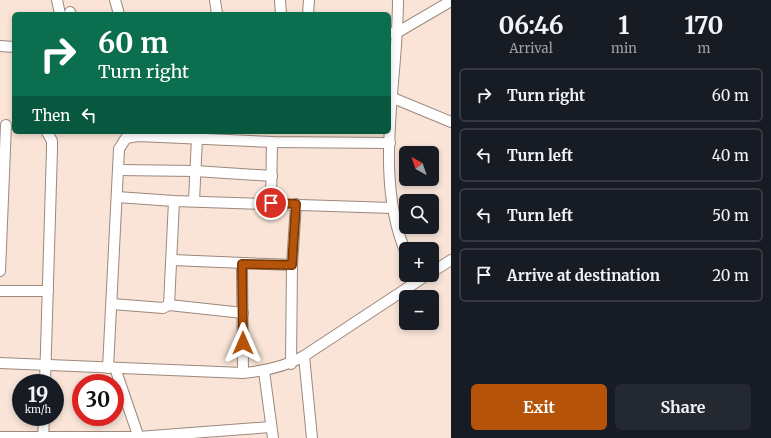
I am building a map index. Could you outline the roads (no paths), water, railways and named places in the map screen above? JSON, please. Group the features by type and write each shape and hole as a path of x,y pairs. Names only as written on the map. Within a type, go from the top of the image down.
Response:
{"street":[{"path":"58,0 60,12"},
{"path":"115,0 118,12"},
{"path":"215,0 217,12"},
{"path":"280,0 282,12"},
{"path":"391,128 394,33 398,0"},
{"path":"394,33 451,0"},
{"path":"0,46 12,47"},
{"path":"393,98 451,122"},
{"path":"0,271 7,125"},
{"path":"45,374 52,141 48,134"},
{"path":"391,134 389,168 392,208 403,242"},
{"path":"138,437 111,368 112,304 119,149 126,138 138,136 272,142 390,143"},
{"path":"194,201 197,138"},
{"path":"271,203 272,142"},
{"path":"118,170 196,171 272,176"},
{"path":"117,197 174,201 392,208"},
{"path":"169,305 174,201"},
{"path":"290,364 292,265 296,204"},
{"path":"172,260 292,265"},
{"path":"439,267 450,260"},
{"path":"242,264 243,373"},
{"path":"0,363 243,373 264,372 290,364 304,356 410,282"},
{"path":"0,291 48,291"},
{"path":"112,304 163,308 169,305 243,314"},
{"path":"304,356 312,438"},
{"path":"264,372 272,438"},
{"path":"43,437 44,426"},
{"path":"0,437 138,437 271,427"}]}
